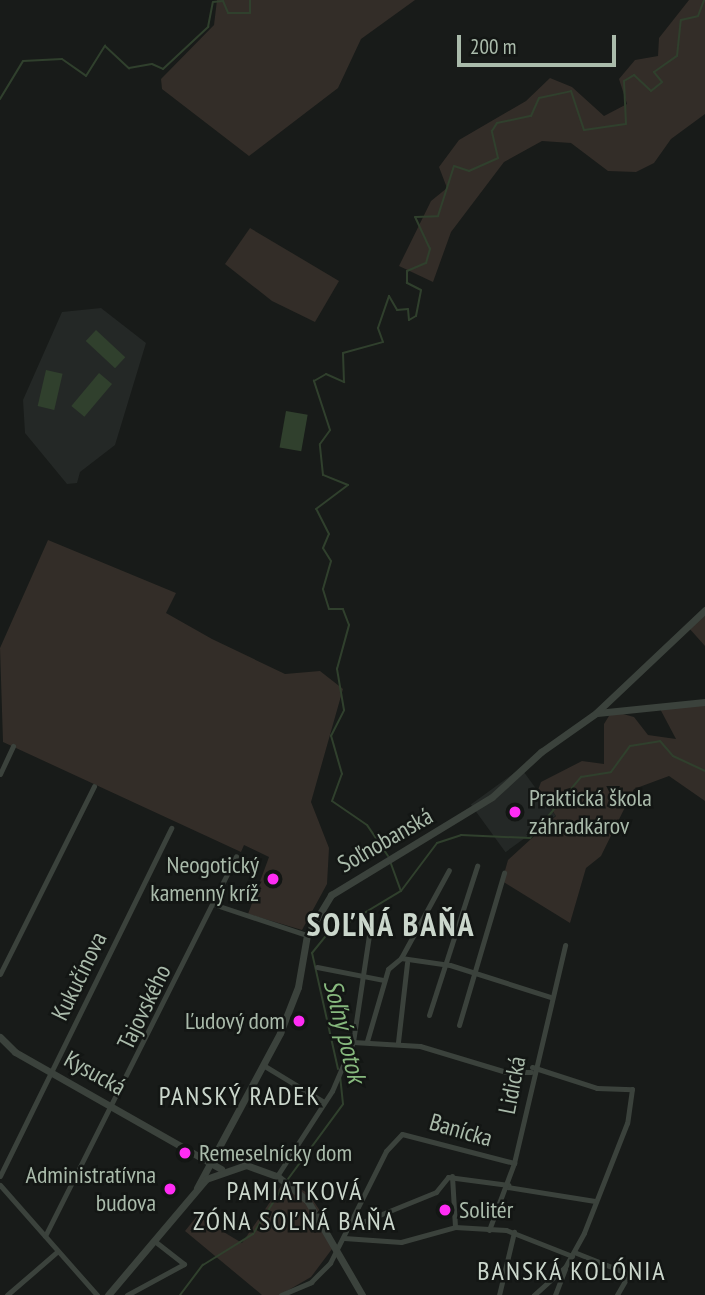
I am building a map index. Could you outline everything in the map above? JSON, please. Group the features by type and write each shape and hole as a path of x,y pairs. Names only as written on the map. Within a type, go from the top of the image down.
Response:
{"street":[{"name":"Soľnobanská","path":"197,1188 263,1065 298,987 307,934 336,890 492,797 536,755 596,713 705,610"},
{"path":"596,713 705,702"},
{"path":"0,774 13,746"},
{"path":"0,974 94,786"},
{"name":"Kukučínova","path":"0,1176 171,828"},
{"name":"Tajovského","path":"45,1236 116,1105 236,856"},
{"path":"429,1015 477,866"},
{"path":"367,1041 383,980 404,960 449,870"},
{"path":"459,1025 472,971 504,873"},
{"path":"213,904 307,934"},
{"path":"280,1178 339,1075 352,1042 360,974 370,928"},
{"name":"Lidická","path":"489,1230 514,1163 531,1069 565,945"},
{"path":"404,960 472,971 550,997"},
{"path":"398,1042 404,960"},
{"path":"317,967 383,980"},
{"name":"Kysucká","path":"0,1037 51,1072 116,1105 210,1162"},
{"path":"352,1042 398,1042 506,1072 531,1069 597,1088 632,1090 627,1123 555,1295"},
{"path":"263,1065 324,1102"},
{"name":"Banícka","path":"281,1295 311,1282 339,1246 386,1151 402,1134 514,1163"},
{"path":"210,1162 218,1170"},
{"path":"108,1295 197,1188 218,1170 246,1165 280,1178 294,1187 339,1246 362,1295"},
{"path":"452,1176 595,1201"},
{"path":"350,1227 436,1192 452,1176"},
{"path":"452,1176 455,1227"},
{"path":"0,1185 97,1295"},
{"path":"344,1238 401,1242 455,1227 514,1232 629,1274 617,1295"},
{"path":"499,1295 514,1232"},
{"path":"127,1295 182,1266 183,1258 155,1241"},
{"path":"7,1295 58,1251"},
{"path":"534,1295 565,1267"}],"shaded area":[{"path":"217,0 415,0 361,39 338,88 249,156 162,89 161,79 214,25"},
{"path":"689,0 705,0 705,114 671,139 654,163 636,172 608,171 571,143 542,141 504,162 451,232 433,282 399,266 431,201 447,188 439,167 459,140 526,101 550,78 572,87 604,116 627,104 619,79 635,60 658,56 659,38"},
{"path":"250,228 339,281 315,322 272,301 225,264"},
{"path":"101,308 146,343 115,445 80,472 77,483 67,484 25,433 23,400 62,312"},
{"path":"96,330 125,357 115,368 86,341"},
{"path":"46,370 63,374 54,410 38,406"},
{"path":"99,373 112,384 84,417 71,406"},
{"path":"286,411 308,415 301,451 280,447"},
{"path":"48,540 176,593 166,613 212,639 285,674 320,671 343,689 311,802 329,848 327,884 302,930 248,914 269,857 244,845 241,852 3,742 0,648"},
{"path":"705,610 705,646 688,627"},
{"path":"705,702 705,801 669,776 634,789 601,856 586,868 570,923 502,881 508,860 556,816 538,790 541,782 582,761 604,764 604,724 612,711 634,717 648,735 676,739 658,705"},
{"name":"Praktická škola záhradkárov","path":"521,768 556,816 506,852 471,804"},
{"path":"285,1180 309,1194 328,1223 332,1249 311,1277 280,1295 262,1295 185,1231 197,1216 242,1243"}],"waterway":[{"path":"0,99 23,61 62,59 86,76 105,46 129,68 152,64 163,69 208,27 213,2 223,1 228,13 250,13 250,0"},
{"path":"388,856 367,825 332,801 342,774 331,736 344,710 337,669 349,625 343,609 329,609 323,589 331,561 323,548 329,534 316,509 348,485 323,475 320,444 330,430 314,381 326,374 344,382 343,353 383,342 378,328 389,296 397,310 408,309 409,320 416,316 421,290 407,283 407,271 426,263 430,249 415,217 438,216 454,166 469,171 498,158 492,131 497,123 531,116 539,98 571,91 584,130 626,124 624,81 634,75 651,91 662,82 654,72 677,56 681,20 698,16 704,0"},
{"name":"Soľný potok","path":"338,1069 312,953 326,936 401,891 437,843 461,835 530,838 581,777 611,772 630,746 660,741 673,756 705,771"},
{"path":"390,861 401,891"},
{"name":"Soľný potok","path":"288,1179 343,1104 340,1075"},
{"name":"Soľný potok","path":"180,1295 203,1265 253,1234 285,1184"}],"place":[{"name":"Praktická škola záhradkárov","path":"515,812"},
{"name":"Neogotický kamenný kríž","path":"273,879"},
{"name":"Ľudový dom","path":"299,1021"},
{"name":"Remeselnícky dom","path":"185,1153"},
{"name":"Administratívna budova","path":"170,1189"},
{"name":"Solitér","path":"445,1210"}],"district":[{"name":"SOĽNÁ BAŇA","path":"391,924"},
{"name":"PANSKÝ RADEK","path":"240,1096"},
{"name":"PAMIATKOVÁ ZÓNA SOĽNÁ BAŇA","path":"295,1206"},
{"name":"BANSKÁ KOLÓNIA","path":"572,1271"}]}
